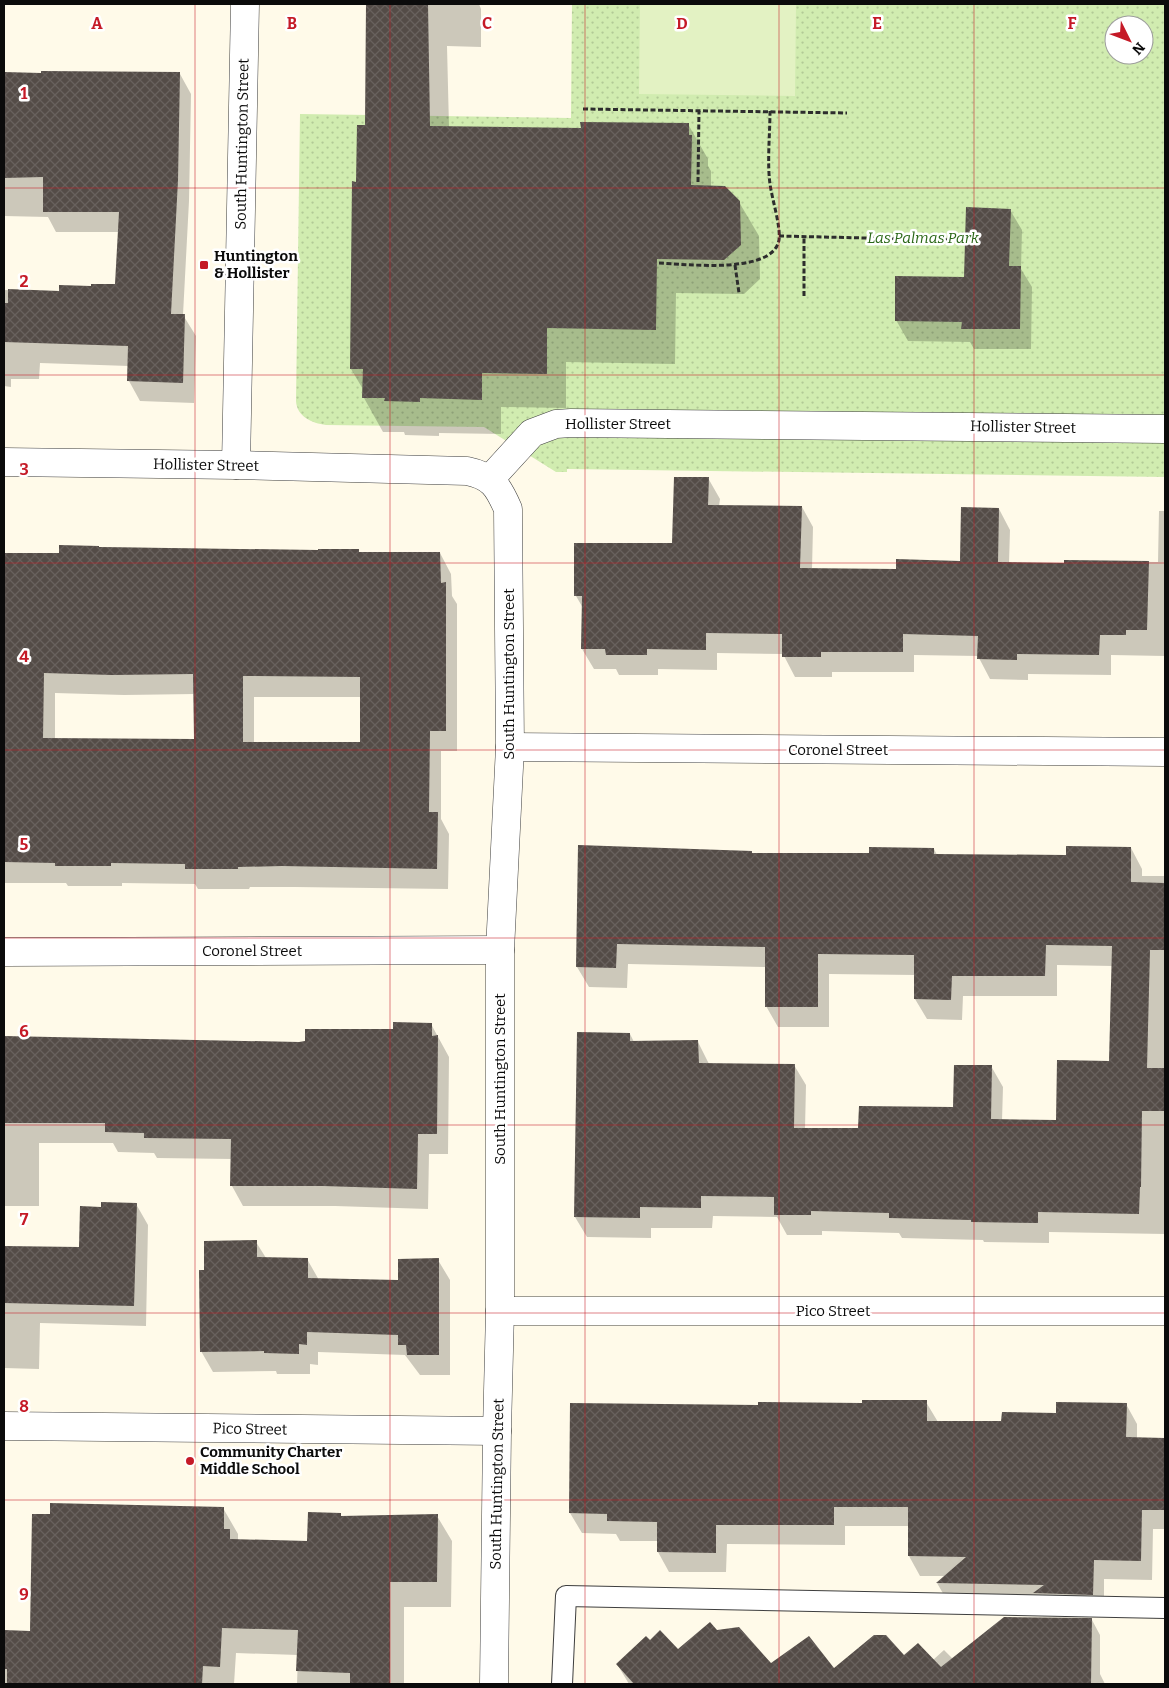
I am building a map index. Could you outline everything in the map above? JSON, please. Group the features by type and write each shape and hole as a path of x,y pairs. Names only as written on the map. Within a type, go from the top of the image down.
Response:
{"street":[{"name":"South Huntington Street","path":"236,465 245,4"},
{"name":"Hollister Street","path":"4,462 236,465 467,471 490,479 532,433 563,423 1165,429"},
{"name":"South Huntington Street","path":"490,479 508,509 509,520 510,747 500,950 500,1312 494,1684"},
{"name":"Coronel Street","path":"510,747 1165,752"},
{"name":"Coronel Street","path":"4,952 500,950"},
{"name":"Pico Street","path":"500,1312 1165,1311"},
{"name":"Pico Street","path":"4,1426 497,1432"}],"lane":[{"path":"562,1684 566,1596 1165,1608"}],"path":[{"path":"583,109 846,113"},
{"path":"698,182 699,110"},
{"path":"659,263 735,265 763,258 778,245 779,236 769,182 770,111"},
{"path":"779,236 954,240"},
{"path":"804,236 804,296"},
{"path":"735,265 739,292"}],"green space":[{"name":"Las Palmas Park","path":"572,4 1165,4 1165,477 567,469 567,472 556,472 484,427 326,425 311,421 299,411 296,401 300,114 571,118"},
{"path":"640,4 796,4 795,96 639,94"}],"building":[{"path":"366,4 428,4 430,126 581,128 580,122 689,123 689,135 692,135 691,185 725,186 740,201 741,245 724,260 657,259 656,330 547,328 547,374 482,373 482,400 420,398 420,402 384,401 385,398 362,398 363,369 350,369 352,181 356,182 357,125 365,125"},
{"path":"41,71 180,72 178,180 171,314 185,314 183,383 127,381 128,346 4,342 4,303 8,303 8,289 59,291 59,285 91,286 91,284 115,284 119,212 43,212 43,177 4,178 4,72 41,73"},
{"path":"966,207 1011,209 1009,266 1021,266 1020,329 961,329 962,322 895,321 895,276 964,277"},
{"path":"674,477 709,477 708,505 802,506 800,568 896,569 896,559 960,561 961,507 999,508 998,562 1064,563 1064,560 1149,561 1147,630 1126,630 1126,635 1100,635 1099,655 1017,654 1017,660 977,659 978,636 903,634 903,652 821,652 821,657 782,657 782,634 706,633 706,650 647,649 647,655 606,655 605,649 581,649 582,596 574,596 574,543 672,543"},
{"path":"59,545 318,550 359,549 359,552 440,552 441,583 446,582 446,731 430,731 429,812 438,812 437,869 282,866 238,867 238,869 185,869 185,864 111,863 111,866 55,866 55,863 4,862 4,553 59,553","holes":["44,673 112,675 193,674 194,739 43,738","243,676 360,677 360,742 243,742"]},
{"path":"578,845 752,851 752,853 869,853 869,847 934,848 934,854 1066,855 1066,846 1131,847 1131,882 1165,883 1165,950 1150,950 1147,1068 1165,1068 1165,1111 1142,1111 1139,1214 1038,1212 1038,1223 889,1218 889,1213 811,1211 811,1215 774,1215 774,1197 701,1196 701,1208 640,1207 640,1218 574,1217 577,1032 630,1033 630,1041 698,1040 699,1063 795,1064 794,1128 858,1128 859,1106 953,1107 954,1065 992,1065 991,1119 1056,1120 1057,1060 1109,1061 1112,946 1046,945 1045,976 952,976 951,1000 914,999 914,955 818,954 818,1007 765,1007 765,947 617,944 616,968 576,967"},
{"path":"393,1022 432,1023 432,1036 438,1035 437,1134 418,1134 417,1189 230,1186 231,1139 144,1138 144,1133 105,1132 105,1123 4,1123 4,1036 299,1042 305,1041 305,1029 393,1029"},
{"path":"101,1202 137,1203 134,1306 4,1303 4,1246 79,1247 80,1206 101,1207"},
{"path":"257,1240 257,1257 308,1258 308,1278 398,1280 398,1259 439,1258 439,1355 407,1355 406,1345 398,1345 398,1335 307,1332 307,1345 299,1344 299,1354 264,1353 264,1351 200,1352 199,1270 204,1270 204,1241"},
{"path":"862,1400 927,1400 927,1421 1001,1421 1002,1412 1056,1413 1056,1402 1127,1403 1126,1437 1165,1438 1165,1510 1142,1510 1141,1561 1094,1560 1093,1595 1033,1593 1044,1585 936,1583 966,1557 908,1556 908,1507 834,1507 834,1525 716,1525 716,1553 657,1552 657,1522 607,1521 607,1514 569,1513 570,1403 758,1405 758,1402 862,1403"},
{"path":"50,1503 224,1507 224,1529 230,1529 230,1539 307,1541 308,1512 341,1513 341,1516 438,1514 437,1582 390,1582 390,1684 350,1684 350,1673 296,1671 298,1630 222,1628 220,1667 203,1666 202,1684 7,1684 7,1669 4,1669 4,1630 30,1631 32,1514 50,1514"},
{"path":"1004,1617 1092,1618 1091,1684 634,1684 616,1664 646,1636 650,1640 660,1630 678,1649 710,1622 717,1630 739,1627 771,1663 809,1636 834,1668 874,1635 886,1635 904,1655 918,1643 941,1667"}],"place":[{"name":"Huntington & Hollister","path":"204,265"},
{"name":"Community Charter Middle School","path":"190,1461"}]}
